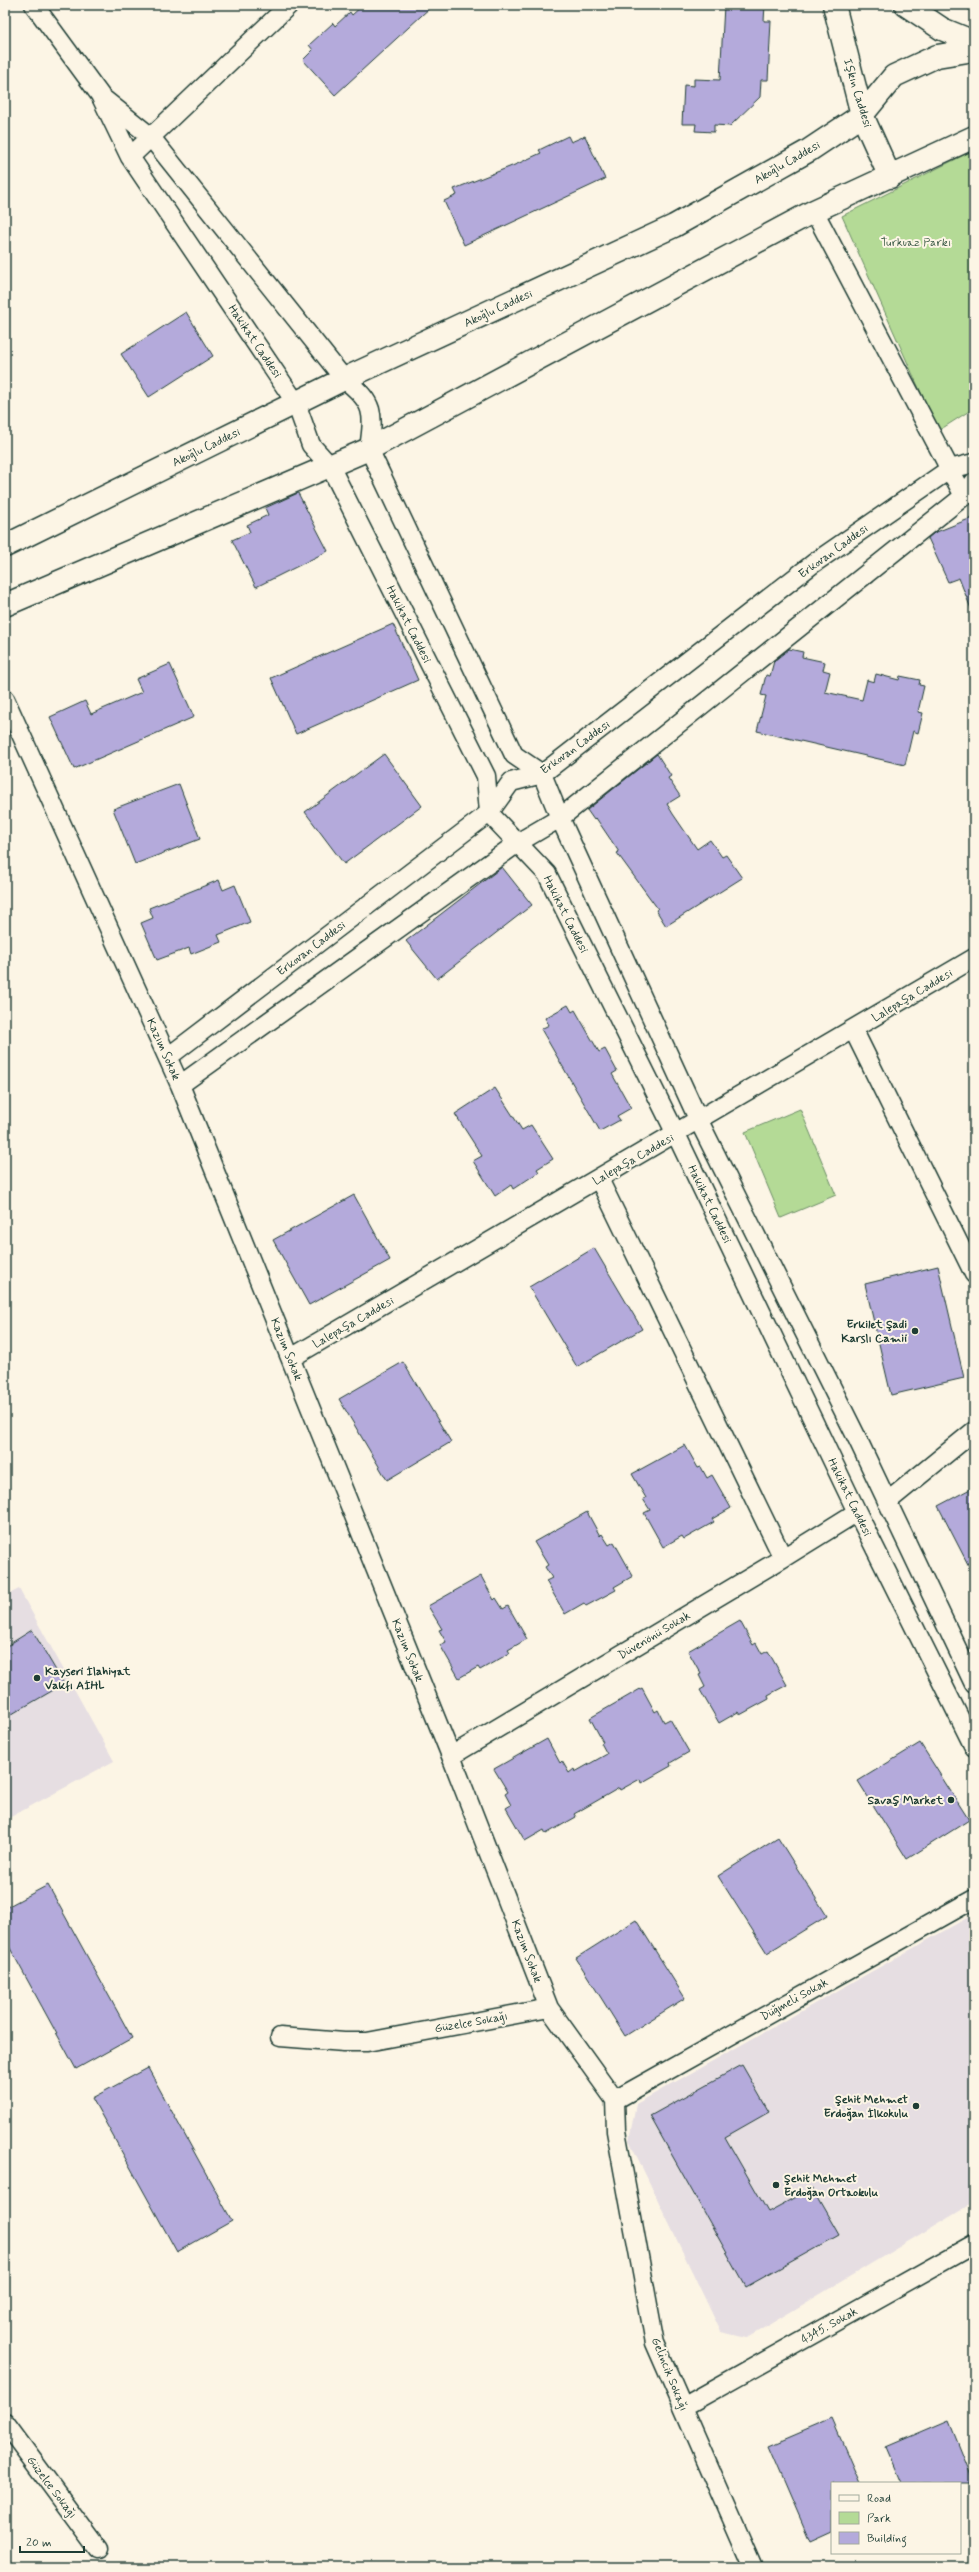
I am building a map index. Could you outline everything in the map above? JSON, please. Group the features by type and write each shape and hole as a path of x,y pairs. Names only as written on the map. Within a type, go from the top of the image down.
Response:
{"street":[{"name":"Hakikat Caddesi","path":"34,5 100,95 130,157 296,403 311,445 330,466 486,776 489,813 519,842 547,874 676,1134 857,1512 974,1747"},
{"path":"130,157 150,136 289,5"},
{"name":"Işkın Caddesi","path":"834,5 862,115 890,177"},
{"path":"906,5 942,29 974,42"},
{"name":"Akoğlu Caddesi","path":"5,546 344,379 674,226 808,151 862,115 894,76 937,56 974,50"},
{"name":"Hakikat Caddesi","path":"100,95 150,136 344,379 363,394 374,418 369,449"},
{"path":"5,605 369,449 814,211 974,137"},
{"path":"180,1085 519,842 560,818 969,489 950,469 814,211"},
{"path":"369,449 514,756 542,774 560,818 699,1121 887,1502 974,1684"},
{"name":"Erkovan Caddesi","path":"168,1057 489,813 511,782 542,774 814,563 950,469 974,463"},
{"name":"Kazım Sokak","path":"5,699 180,1085 451,1756 549,2008"},
{"name":"Lalepaşa Caddesi","path":"291,1358 699,1121 974,958"},
{"path":"853,1029 974,1274"},
{"path":"599,1179 783,1558"},
{"path":"887,1502 974,1431"},
{"name":"Düvenönü Sokak","path":"451,1756 783,1558 857,1512"},
{"name":"Düğmeli Sokak","path":"615,2100 974,1899"},
{"path":"549,2008 615,2100"},
{"name":"Güzelce Sokağı","path":"280,2037 344,2042 367,2042 549,2008"},
{"name":"Gelincik Sokağı","path":"615,2100 616,2131 655,2343 753,2567"},
{"name":"4345. Sokak","path":"683,2407 974,2244"},
{"name":"Güzelce Sokağı","path":"5,2423 99,2550"}],"shaded area":[{"name":"Kayseri İlahiyat Vakfı AİHL","path":"19,1589 114,1761 5,1820 5,1596"},
{"name":"Şehit Mehmet Erdoğan Ortaokulu","path":"974,1914 974,2202 747,2338 721,2332 629,2140 636,2104"}],"green space":[{"name":"Turkuaz Parkı","path":"974,150 974,408 938,431 842,216"},
{"path":"800,1109 836,1195 781,1218 745,1132"}],"building":[{"path":"363,5 433,5 335,95 303,60 313,50 309,45 333,23 335,26 350,12 352,15"},
{"path":"724,5 765,5 764,21 771,21 768,80 761,80 760,97 730,126 714,125 714,132 695,131 696,124 682,124 684,85 694,86 694,79 720,80"},
{"path":"568,136 571,142 585,136 605,179 464,245 444,201 457,195 454,189 541,153 539,150"},
{"path":"186,312 213,356 149,397 121,354"},
{"path":"298,493 328,551 256,587 232,540 250,532 247,525 268,515 265,508"},
{"path":"974,517 973,614 959,578 948,582 928,538 934,533"},
{"path":"393,624 418,680 296,734 271,678"},
{"path":"789,649 803,652 802,657 825,662 823,670 830,672 825,692 862,700 867,680 874,682 876,674 899,680 900,676 920,680 919,685 924,686 918,712 923,713 918,733 913,731 905,765 757,731 766,696 761,695 766,675 770,676 774,661"},
{"path":"170,664 194,717 74,769 50,717 85,701 91,714 142,692 136,679"},
{"path":"384,754 422,806 344,864 305,812"},
{"path":"657,754 671,776 668,778 680,796 667,804 673,814 697,849 710,840 722,857 726,855 742,878 666,926 656,910 658,909 617,853 619,852 596,818 594,820 587,810"},
{"path":"179,784 200,839 135,864 113,809"},
{"path":"502,867 532,905 437,979 406,941"},
{"path":"219,880 223,890 235,885 250,922 218,935 221,942 191,954 189,948 157,960 141,923 153,918 149,908"},
{"path":"568,1005 572,1012 575,1010 599,1052 605,1049 617,1071 612,1074 631,1108 617,1116 620,1120 600,1131 541,1029 549,1025 545,1018"},
{"path":"495,1088 522,1130 531,1125 553,1159 537,1169 539,1172 513,1189 511,1185 495,1196 473,1161 482,1156 455,1114"},
{"path":"354,1195 390,1260 309,1305 273,1240"},
{"path":"594,1248 642,1329 577,1367 529,1287"},
{"name":"Erkilet Şadi Karslı Camii","path":"938,1266 964,1378 891,1395 865,1284"},
{"path":"403,1362 451,1442 387,1480 339,1399"},
{"path":"685,1445 698,1468 701,1467 707,1478 712,1475 731,1508 712,1519 714,1522 684,1539 682,1536 663,1547 644,1513 650,1510 643,1499 646,1498 632,1474"},
{"path":"974,1487 974,1576 938,1506"},
{"path":"587,1512 600,1536 602,1534 609,1545 614,1542 633,1576 614,1587 616,1590 586,1606 584,1603 565,1614 546,1581 552,1578 545,1567 548,1565 534,1542"},
{"path":"481,1576 494,1600 496,1598 503,1609 508,1606 527,1639 508,1650 510,1653 480,1670 478,1667 459,1678 440,1645 446,1642 439,1630 442,1629 428,1606"},
{"path":"740,1621 753,1645 756,1643 762,1654 768,1651 787,1685 768,1695 769,1699 740,1715 738,1712 719,1723 700,1690 705,1687 699,1675 701,1674 688,1651"},
{"path":"32,1630 64,1684 5,1718 5,1647"},
{"path":"642,1688 655,1712 658,1710 664,1722 670,1719 689,1752 670,1763 671,1766 641,1783 640,1779 620,1790 619,1788 574,1814 576,1817 546,1834 544,1830 525,1841 506,1808 511,1805 505,1794 508,1792 494,1769 547,1739 560,1763 562,1761 569,1773 574,1769 575,1772 607,1754 601,1743 603,1742 590,1718"},
{"path":"920,1743 969,1820 907,1859 858,1781"},
{"path":"778,1838 827,1916 767,1953 718,1876"},
{"path":"48,1885 132,2038 76,2069 5,1939 5,1908"},
{"path":"636,1920 685,1998 625,2036 576,1958"},
{"path":"742,2065 769,2112 725,2137 768,2212 812,2188 839,2235 746,2287 650,2116"},
{"path":"148,2068 232,2221 177,2252 92,2098"},
{"path":"832,2419 860,2482 831,2482 831,2531 810,2541 769,2446"},
{"path":"949,2421 974,2483 901,2482 886,2448"}],"place":[{"name":"Erkilet Şadi Karslı Camii","path":"915,1331"},
{"name":"Kayseri İlahiyat Vakfı AİHL","path":"37,1678"},
{"name":"Savaş Market","path":"951,1800"},
{"name":"Şehit Mehmet Erdoğan İlkokulu","path":"916,2106"},
{"name":"Şehit Mehmet Erdoğan Ortaokulu","path":"776,2185"}]}
